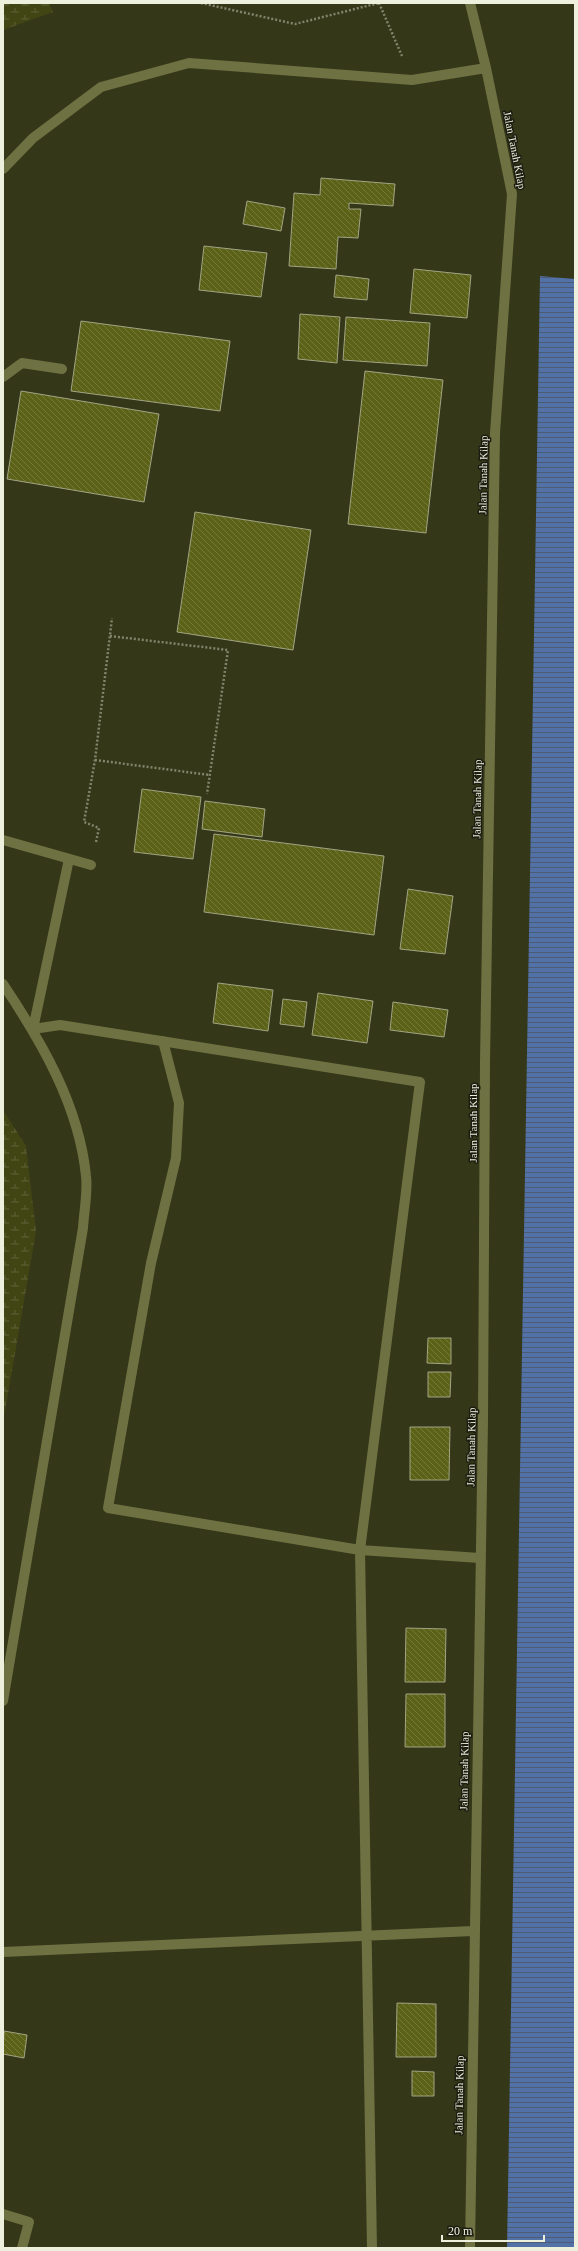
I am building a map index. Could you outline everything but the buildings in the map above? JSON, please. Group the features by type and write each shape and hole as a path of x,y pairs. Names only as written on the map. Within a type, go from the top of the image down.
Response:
{"lane":[{"name":"Jalan Tanah Kilap","path":"470,3 486,68 512,194 495,434 485,1046 480,1558 473,1931 470,2248"},
{"path":"3,169 33,138 101,87 189,63 412,80 486,68"},
{"path":"3,377 22,363 62,370"},
{"path":"3,840 91,865"},
{"path":"33,1029 69,859"},
{"path":"3,984 33,1029 72,1110 86,1176 83,1228 3,1701"},
{"path":"33,1029 60,1025 163,1040 420,1082 360,1550 372,2248"},
{"path":"163,1040 179,1103 176,1158 151,1263 108,1508 360,1550 480,1558"},
{"path":"3,1952 473,1931"},
{"path":"3,2214 29,2222 22,2248"}],"path":[{"path":"201,3 295,24 379,3 412,80"},
{"path":"91,865 99,828 84,822 95,760 112,618"},
{"path":"110,636 228,650 207,794"},
{"path":"95,760 210,775"}],"green space":[{"path":"3,3 49,3 53,12 3,30"},
{"path":"3,1110 26,1146 36,1231 3,1423"}],"water":[{"path":"540,276 575,279 575,2248 507,2248"}]}
